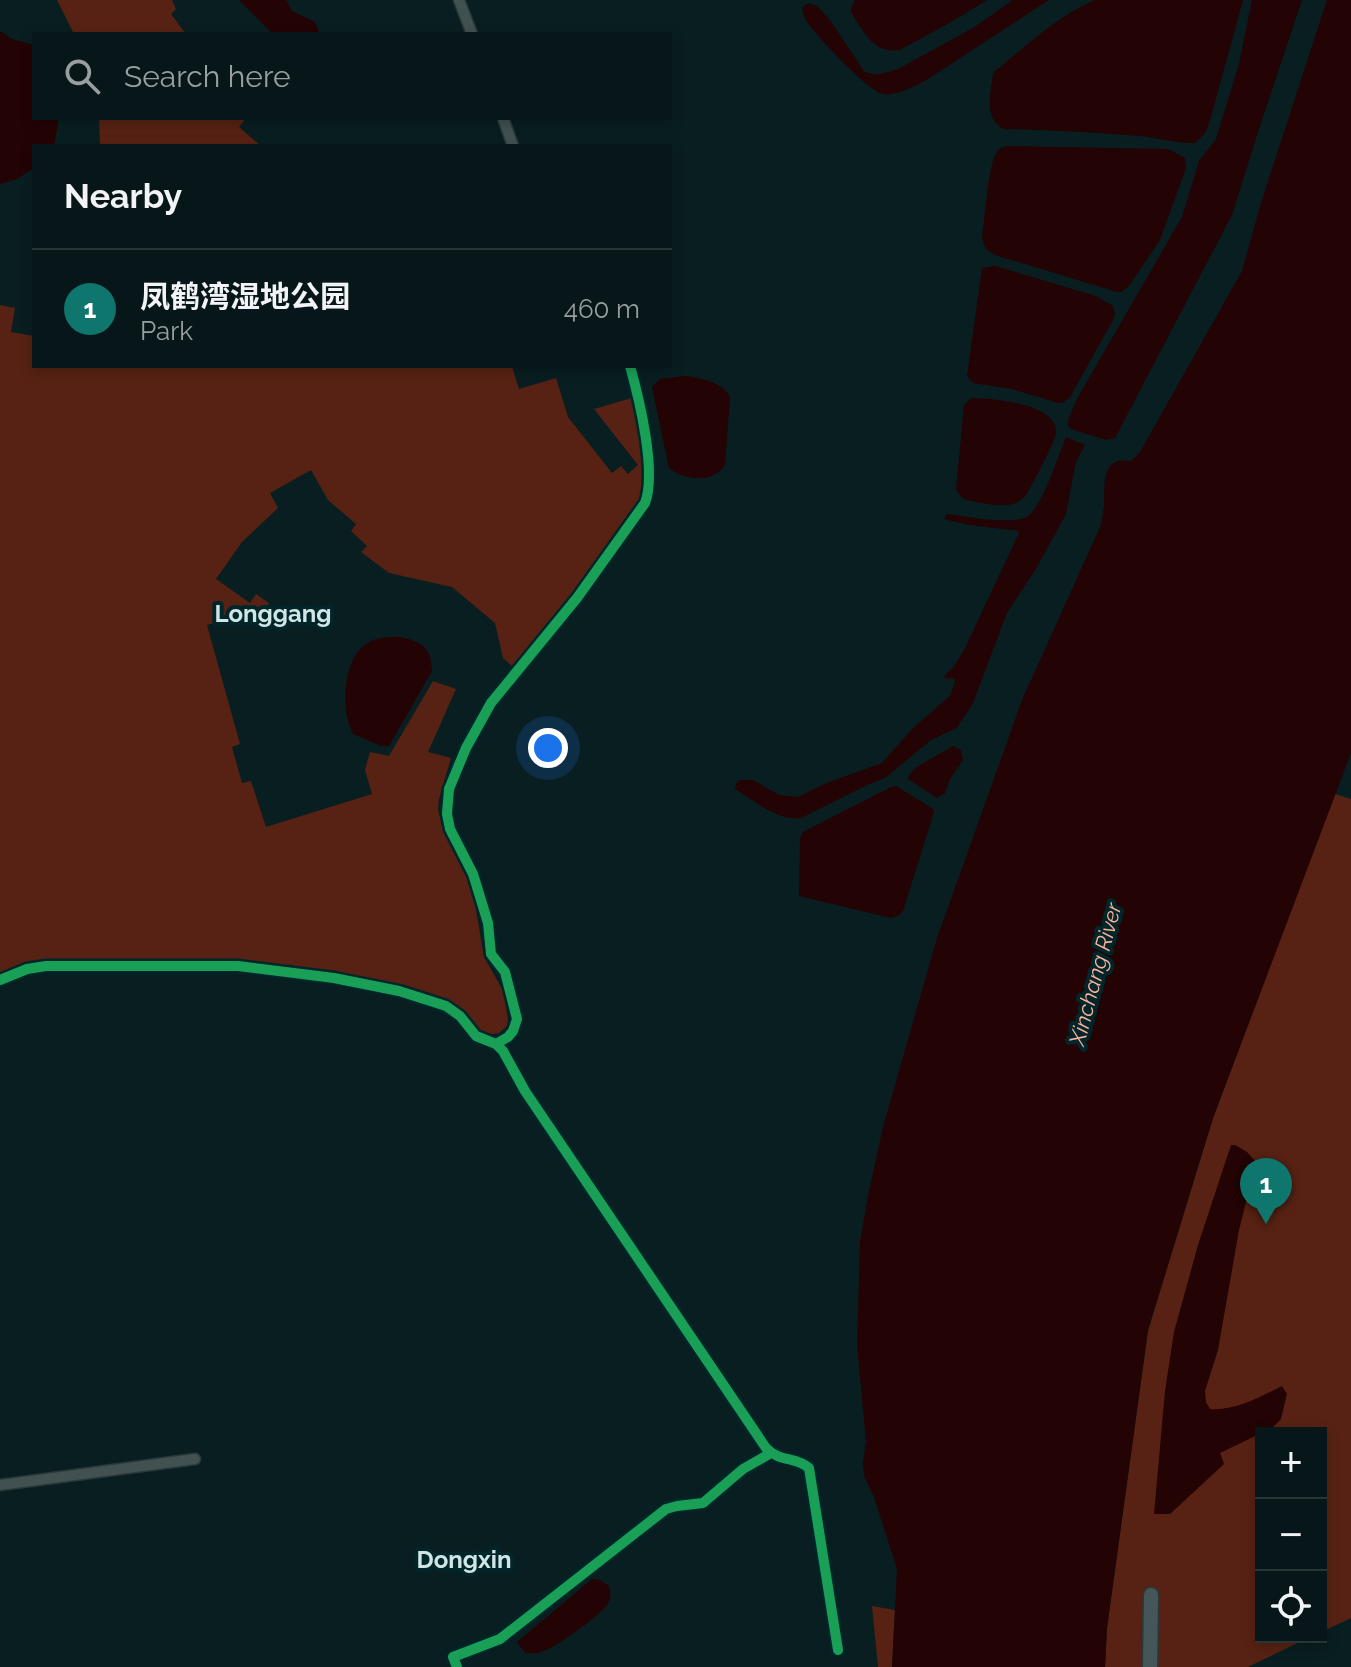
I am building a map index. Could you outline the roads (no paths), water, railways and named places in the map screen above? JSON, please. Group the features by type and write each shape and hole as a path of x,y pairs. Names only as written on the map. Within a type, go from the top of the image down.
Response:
{"street":[{"path":"459,0 471,32"},
{"path":"504,120 512,144"},
{"path":"496,1044 508,1037 517,1019 505,972 491,954 488,923 473,874 450,829 448,795 466,748 491,703 577,598 645,503 650,486 642,413 631,368"},
{"path":"0,980 27,969 46,966 238,966 273,970 368,984 446,1006 460,1016 476,1036 496,1044 766,1448 785,1460 803,1463 810,1471 838,1650"},
{"path":"457,1667 453,1657 500,1639 666,1509 703,1503 743,1469 771,1453"},
{"path":"0,1485 195,1459"},
{"path":"1150,1667 1151,1595"}],"water":[{"path":"239,0 286,0 292,11 315,22 319,32 271,32"},
{"path":"855,0 987,0 900,50 891,50 876,45 865,34 851,12"},
{"path":"1013,0 1049,0 925,81 894,94 876,91 844,64 809,25 802,8 808,3 817,6 864,71 876,74 898,69 973,28"},
{"path":"1095,0 1243,0 1209,124 1195,143 1104,133 1003,129 997,124 990,104 993,73 1054,23"},
{"path":"1252,0 1302,0 1232,215 1115,438 1106,440 1071,429 1068,420 1078,397 1182,217 1199,161 1216,139 1239,64"},
{"name":"Xinchang River","path":"1327,0 1351,0 1351,753 1213,1118 1148,1330 1107,1628 1105,1667 892,1667 897,1569 874,1497 864,1476 866,1441 857,1345 860,1242 883,1127 937,938 1022,700 1101,525 1106,473 1113,464 1131,461 1140,452 1242,271"},
{"path":"0,31 12,39 32,44 32,120 59,120 54,144 32,144 32,169 17,179 0,184"},
{"path":"1006,146 1168,149 1185,158 1186,168 1160,240 1129,286 1117,292 987,250 982,237 989,181 996,154"},
{"path":"995,266 1096,296 1113,306 1113,320 1070,397 1062,403 1012,389 973,383 967,376 982,268"},
{"path":"686,376 717,385 730,397 725,465 720,471 706,477 690,477 669,468 652,387 660,379"},
{"path":"971,398 1022,404 1054,422 1055,437 1027,494 1021,500 999,505 966,500 956,490 964,405"},
{"path":"1066,437 1085,445 1076,462 1066,514 1007,613 973,703 957,728 931,740 885,778 801,818 775,813 735,789 739,780 753,780 779,795 798,797 882,763 914,727 950,696 955,681 944,676 964,650 1020,531 944,519 947,514 1001,520 1028,516 1044,492"},
{"path":"400,637 424,646 430,656 432,671 389,746 381,746 353,734 346,712 346,685 353,659 360,649 376,639"},
{"path":"953,746 961,750 963,760 945,793 937,798 908,779 915,768"},
{"path":"896,786 934,812 903,911 891,918 799,896 800,838 803,832"},
{"path":"1231,1145 1235,1145 1256,1162 1239,1230 1218,1350 1205,1391 1206,1402 1210,1409 1229,1408 1282,1386 1287,1394 1281,1419 1273,1427 1255,1427 1255,1436 1220,1453 1224,1464 1170,1514 1154,1514 1165,1391 1174,1332 1198,1245"},
{"path":"592,1579 609,1586 607,1605 554,1646 538,1653 525,1653 517,1642"}],"place":[{"name":"凤鹤湾湿地公园","path":"1266,1224"}],"district":[{"name":"Longgang","path":"273,614"},
{"name":"Dongxin","path":"464,1560"}]}
